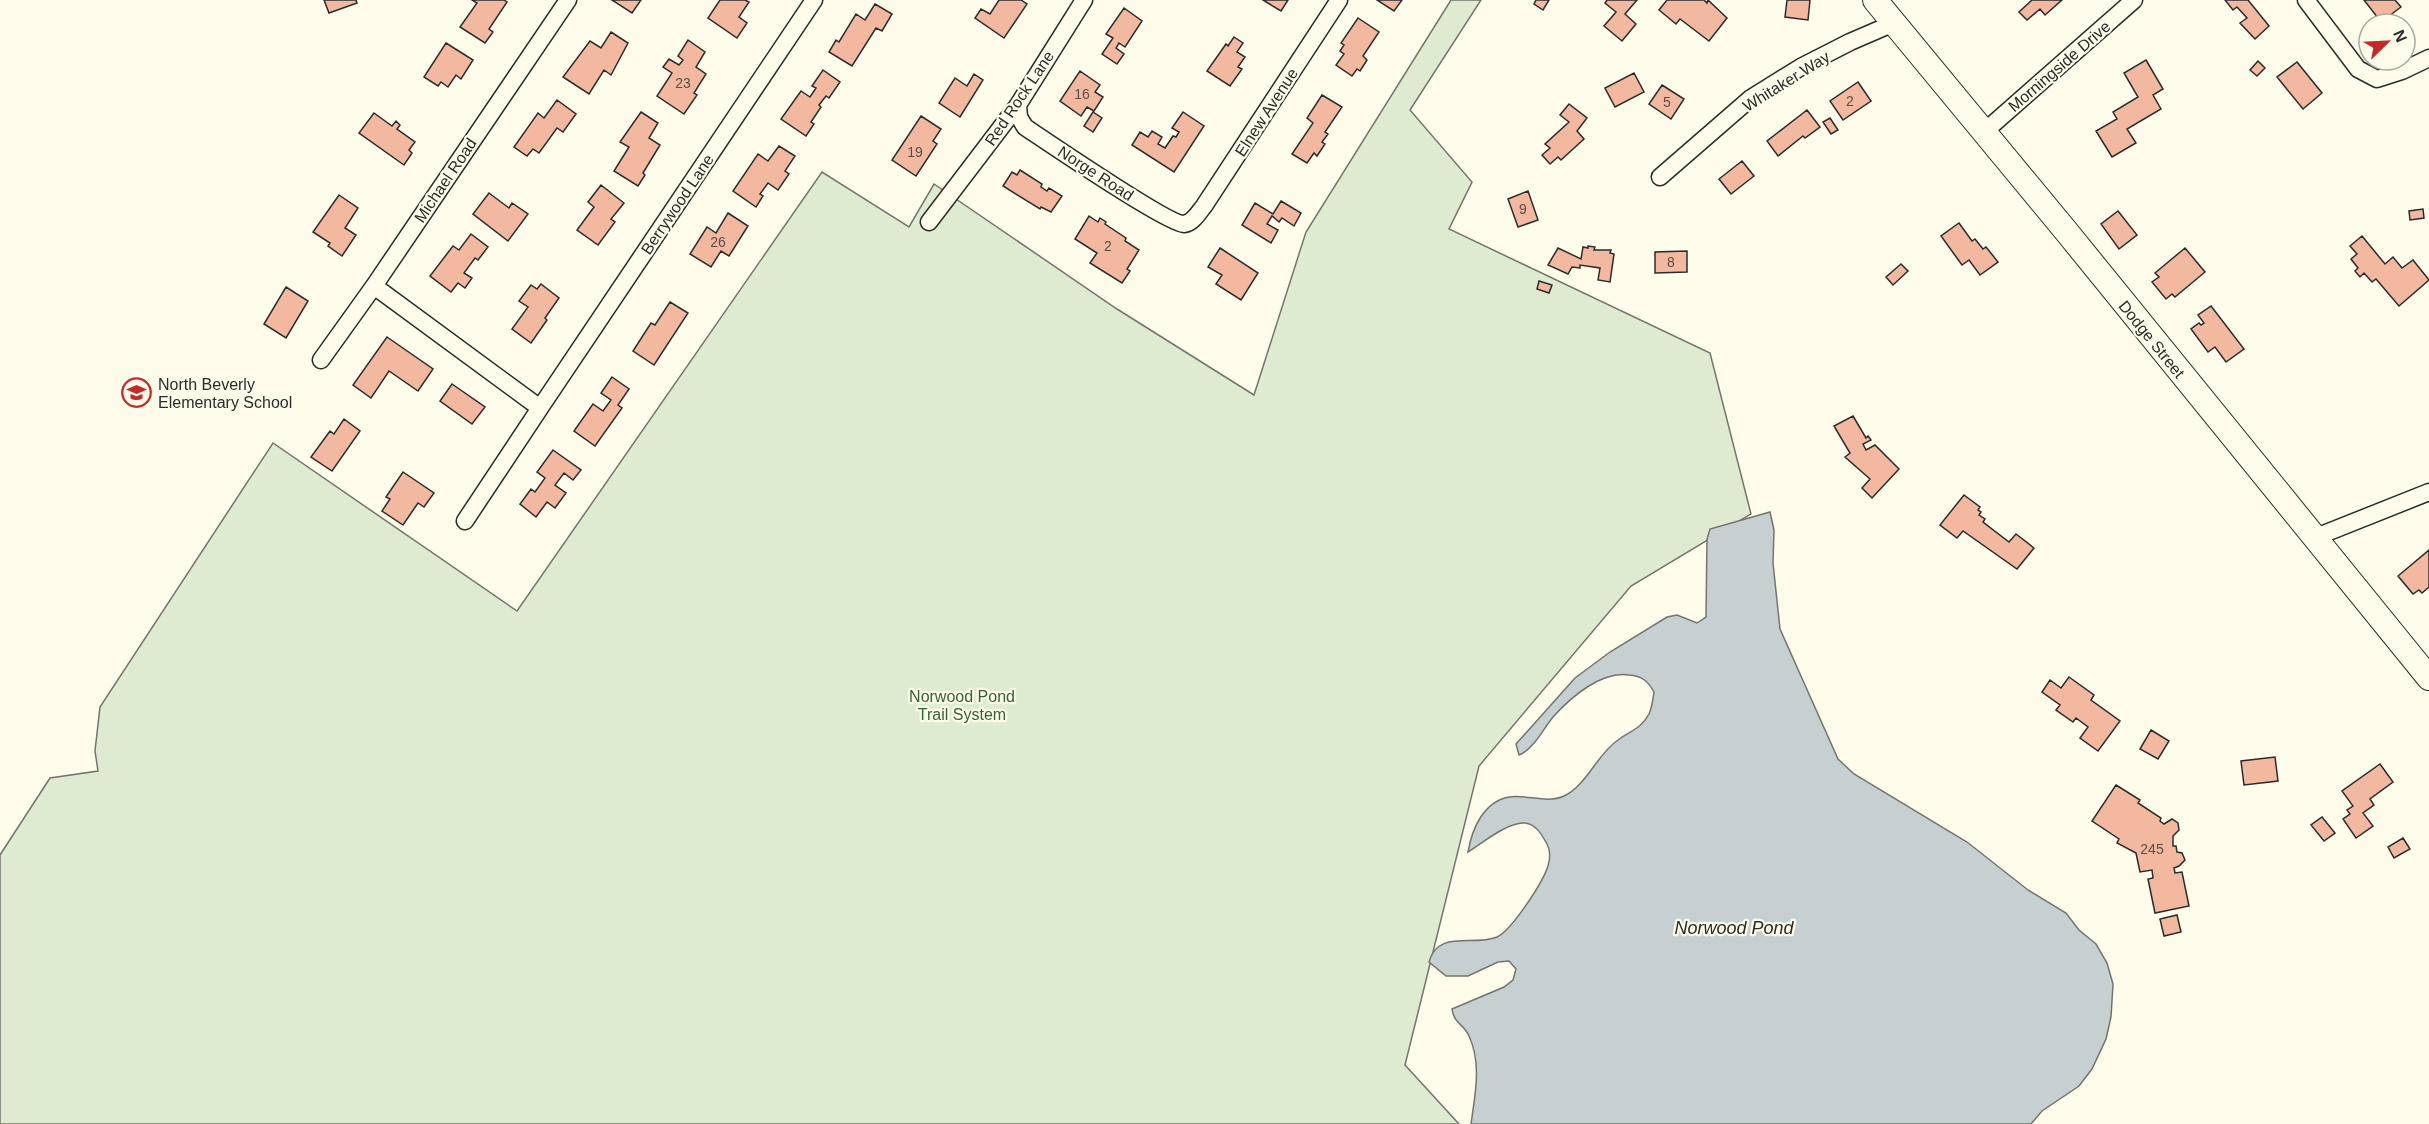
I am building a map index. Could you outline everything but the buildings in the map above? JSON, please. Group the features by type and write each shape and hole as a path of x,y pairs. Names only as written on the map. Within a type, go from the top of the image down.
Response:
{"main road":[{"name":"Dodge Street","path":"1875,0 2429,678"}],"street":[{"name":"Michael Road","path":"321,360 374,286 568,0"},
{"name":"Berrywood Lane","path":"465,521 814,0"},
{"name":"Red Rock Lane","path":"929,222 1018,105 1084,0"},
{"name":"Elnew Avenue","path":"1190,222 1204,206 1339,0"},
{"name":"Morningside Drive","path":"1984,132 2134,0"},
{"path":"2306,0 2358,69 2377,78 2402,71 2429,58"},
{"name":"Whitaker Way","path":"1660,177 1751,98 1801,67 1894,23"},
{"name":"Norge Road","path":"1018,105 1019,117 1025,127 1041,138 1155,210 1182,224 1190,222"},
{"path":"374,286 540,408"},
{"path":"2316,537 2429,492"}],"green space":[{"name":"Norwood Pond Trail System","path":"1451,0 1481,0 1410,110 1472,182 1449,229 1710,353 1751,514 1631,586 1479,766 1405,1065 1459,1124 0,1124 0,855 50,778 98,771 95,751 100,707 273,443 517,611 822,172 909,227 934,184 1117,309 1254,395 1306,232"}],"water":[{"name":"Norwood Pond","path":"1770,512 1774,530 1773,563 1780,629 1838,759 1854,774 1967,842 2028,890 2066,913 2079,930 2096,944 2107,963 2113,984 2111,1017 2106,1039 2092,1069 2079,1086 2042,1111 2031,1124 1471,1124 1476,1080 1475,1057 1469,1036 1455,1018 1452,1009 1504,987 1513,980 1516,969 1509,961 1498,962 1468,976 1446,976 1429,962 1434,952 1448,942 1488,940 1503,933 1534,894 1545,873 1550,855 1541,834 1532,825 1525,823 1518,823 1503,829 1468,852 1472,834 1480,818 1492,804 1500,800 1516,796 1550,799 1564,796 1572,791 1611,746 1646,719 1650,712 1654,692 1641,678 1618,675 1597,681 1569,701 1553,717 1534,744 1519,755 1516,744 1575,678 1610,652 1667,617 1677,615 1697,623 1706,617 1707,539 1710,529"}],"place":[{"name":"North Beverly Elementary School","path":"137,393"}]}
